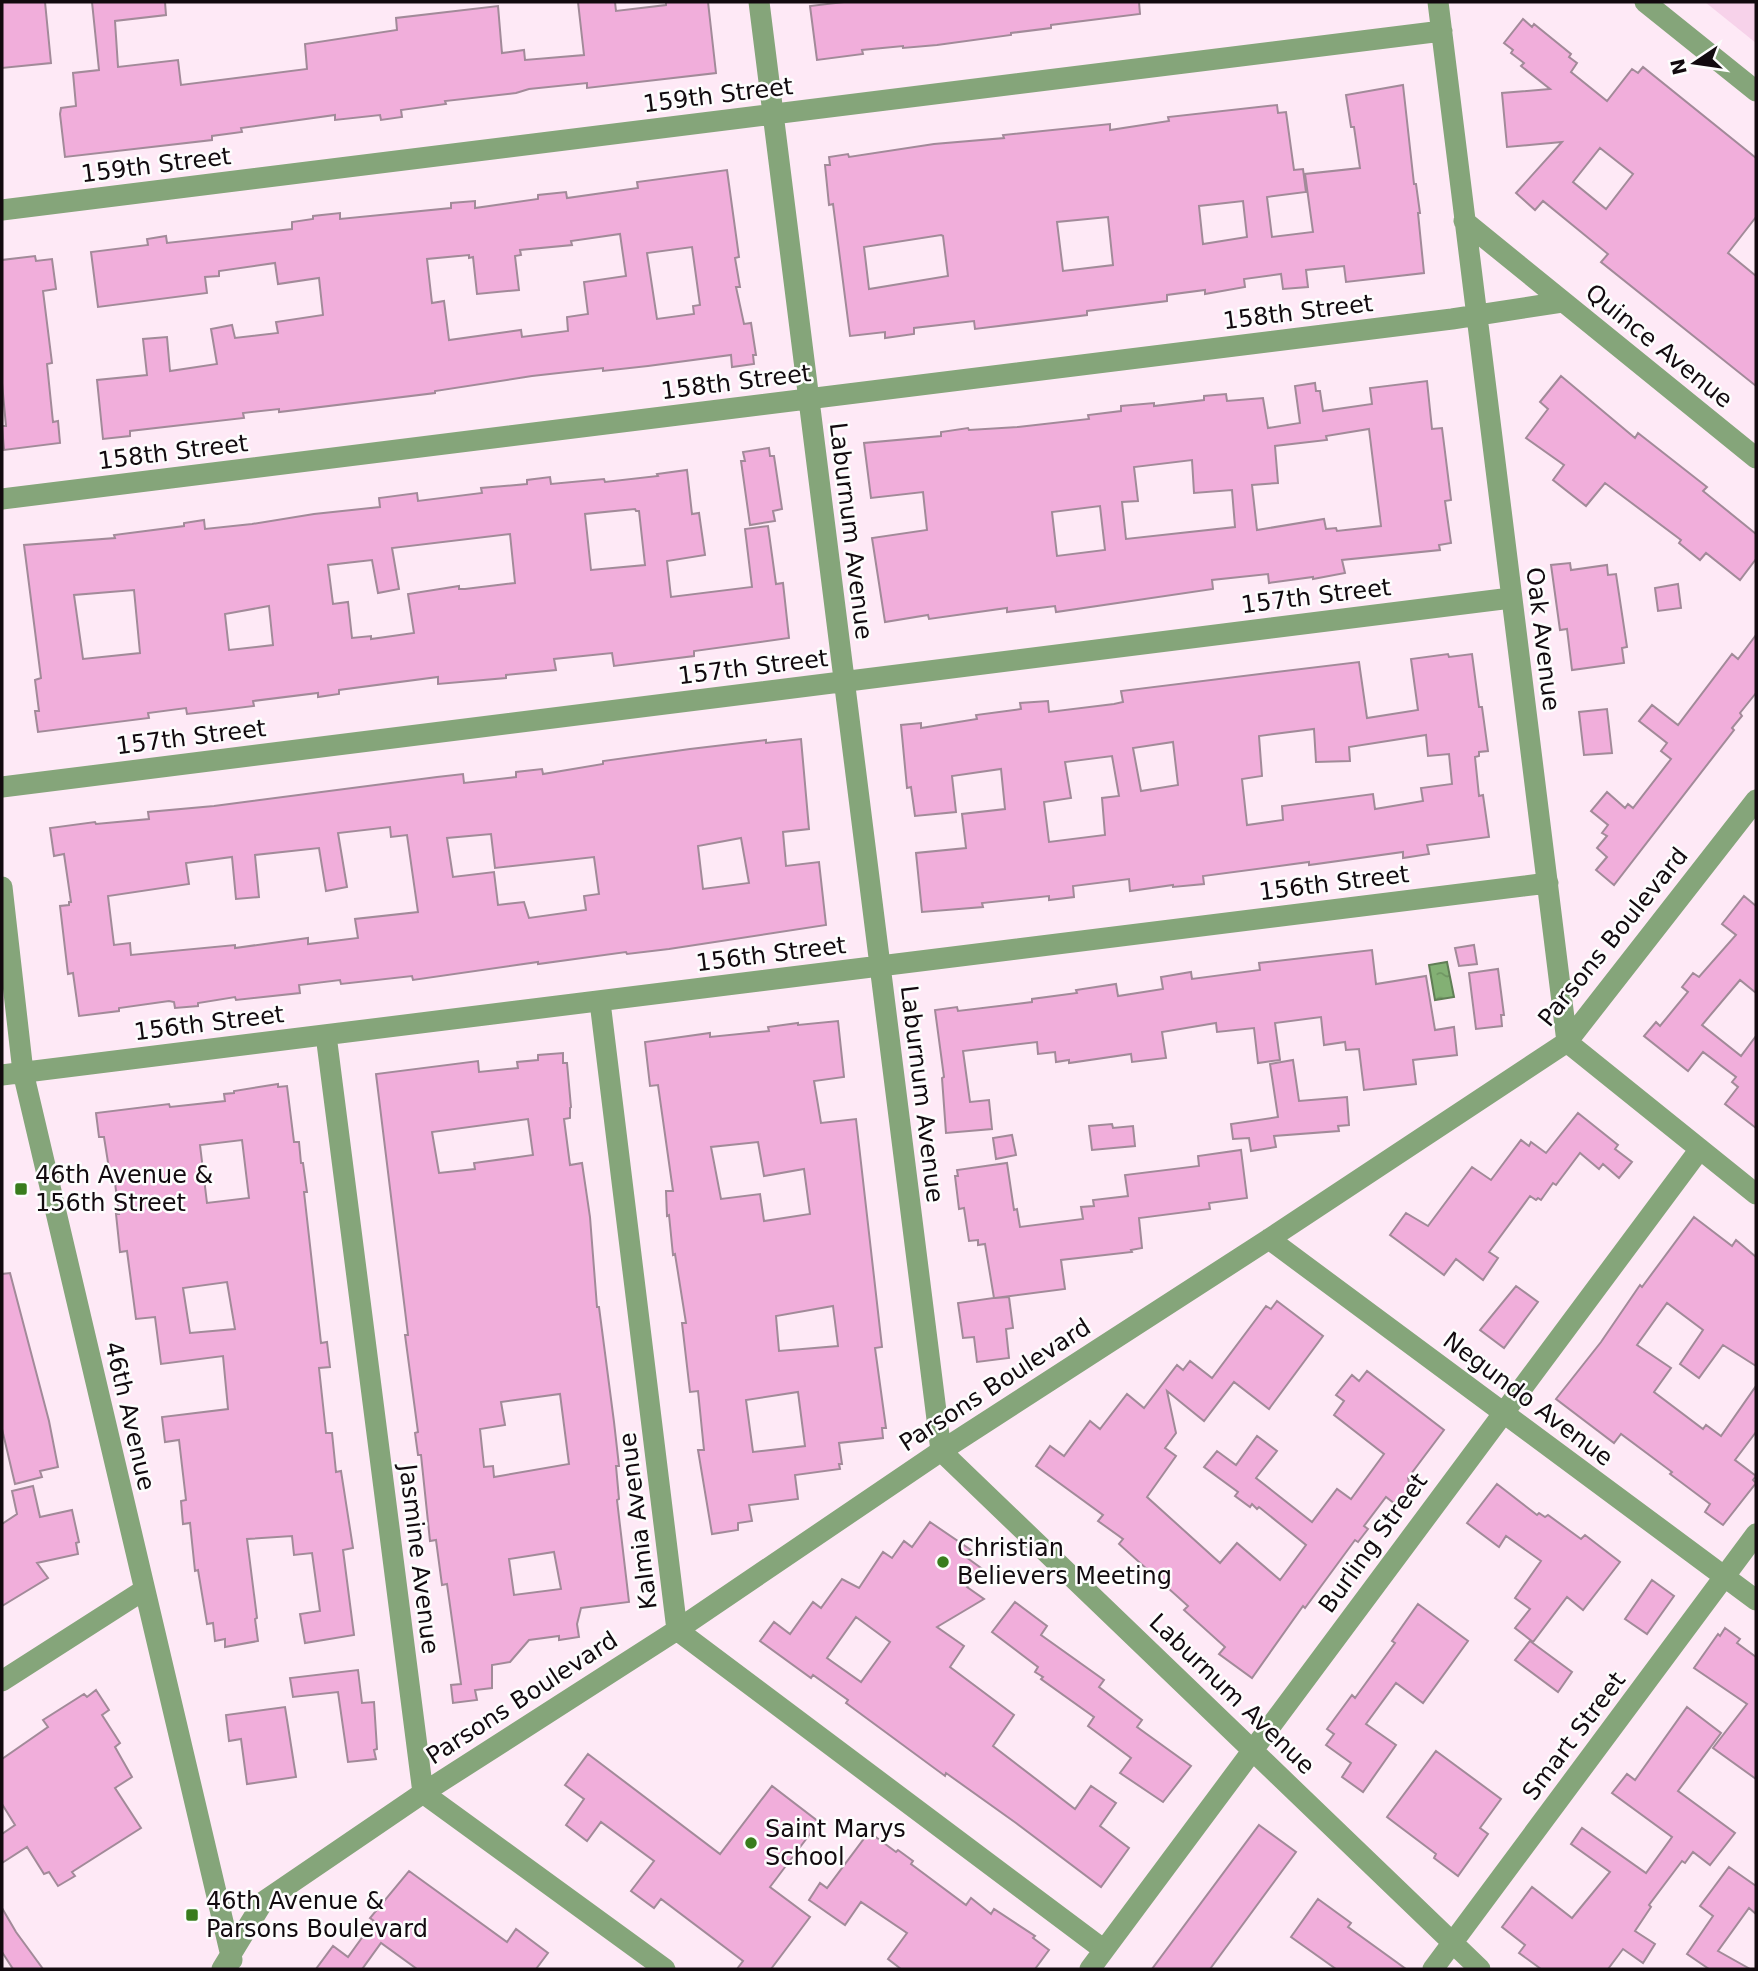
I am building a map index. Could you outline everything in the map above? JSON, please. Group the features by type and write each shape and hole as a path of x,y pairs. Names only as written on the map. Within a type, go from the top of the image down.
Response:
{"street":[{"name":"Laburnum Avenue","path":"759,2 941,1451 1480,1969"},
{"name":"Oak Avenue","path":"1438,2 1567,1042"},
{"path":"1645,2 1756,91"},
{"name":"159th Street","path":"2,210 1442,31"},
{"name":"Quince Avenue","path":"1464,222 1756,458"},
{"name":"Quince Avenue","path":"1476,316 1562,302"},
{"name":"158th Street","path":"2,499 1476,316"},
{"name":"157th Street","path":"2,787 1511,598"},
{"name":"Parsons Boulevard","path":"228,1964 263,1902 423,1793 677,1630 941,1451 1567,1042 1752,815"},
{"name":"156th Street","path":"2,1075 1548,883"},
{"name":"46th Avenue","path":"2,887 23,1072 228,1964"},
{"name":"Kalmia Avenue","path":"600,1002 677,1630 1104,1950"},
{"name":"Jasmine Avenue","path":"326,1035 423,1793"},
{"path":"1567,1042 1756,1194"},
{"name":"Burling Street","path":"1090,1969 1700,1149"},
{"name":"Negundo Avenue","path":"1269,1239 1756,1600"},
{"name":"Smart Street","path":"1433,1969 1756,1534"},
{"path":"2,1681 144,1590"},
{"path":"423,1793 664,1969"}],"shaded area":[{"path":"1705,2 1756,2 1756,43"}],"water":[{"path":"1447,962 1454,997 1435,1000 1429,965"}],"building":[{"path":"2,2 45,2 51,63 2,68"},
{"path":"92,2 165,2 166,15 115,21 118,67 178,60 181,85 307,69 305,44 397,30 396,18 498,6 502,53 524,50 525,60 584,55 578,2 615,2 616,11 666,5 666,2 708,2 716,73 587,88 587,83 529,89 401,110 402,117 381,120 380,115 335,120 335,115 241,128 242,132 212,136 212,140 65,157 60,114 61,108 76,106 73,73 99,70"},
{"path":"844,2 1139,2 1140,14 1051,25 1051,28 937,45 862,50 863,54 817,60 810,6"},
{"path":"1523,19 1532,27 1534,24 1571,54 1569,57 1577,63 1571,72 1607,101 1632,69 1638,73 1643,67 1756,158 1756,217 1728,253 1756,276 1756,386 1601,262 1608,254 1543,201 1535,210 1516,193 1562,142 1507,147 1502,93 1550,89 1521,66 1524,63 1511,53 1513,50 1504,43","holes":["1600,148 1633,174 1606,209 1573,182"]},
{"path":"1403,85 1414,184 1420,213 1424,273 1346,282 1344,266 1306,270 1308,287 1283,289 1281,274 1244,279 1245,287 1205,294 1205,290 1167,295 1167,301 1087,311 1087,315 975,329 974,321 914,328 914,334 885,338 885,332 850,336 833,204 829,205 825,165 830,165 829,157 848,154 849,157 934,144 1004,138 1003,135 1110,124 1110,130 1169,121 1168,117 1277,105 1278,113 1286,112 1294,170 1303,169 1306,192 1267,197 1272,237 1313,232 1305,174 1360,168 1346,95","holes":["1243,201 1247,237 1203,244 1199,206","1108,217 1113,265 1063,271 1057,222","941,235 948,276 869,289 864,247"]},
{"path":"727,170 739,257 735,258 740,287 736,287 744,324 751,323 756,355 753,355 754,364 732,367 731,355 603,371 603,368 532,376 435,393 279,412 279,409 243,413 244,418 130,431 130,436 103,439 97,380 147,375 143,339 167,337 170,371 217,364 211,329 232,325 235,338 278,333 276,322 323,315 319,278 278,284 275,263 219,271 219,276 205,277 207,293 98,307 91,252 148,245 147,239 166,236 167,243 292,229 292,222 313,219 313,216 340,213 340,219 451,208 451,203 475,201 475,208 538,199 538,195 566,192 567,198 638,188 637,182","holes":["620,234 626,276 584,282 588,314 567,317 568,331 522,337 521,330 449,340 444,301 432,303 427,259 469,255 469,258 473,257 477,294 519,290 515,256 521,255 520,250 572,245 571,241","692,247 700,305 693,306 694,314 657,319 647,253"]},
{"path":"35,256 36,261 52,259 56,289 43,291 52,363 47,364 53,422 58,421 60,443 4,450 2,426 6,426 2,383 2,260"},
{"path":"1561,376 1635,438 1638,433 1707,487 1703,491 1756,534 1756,559 1740,580 1706,553 1700,560 1679,543 1681,540 1605,483 1586,506 1553,480 1564,465 1526,438 1548,409 1540,402"},
{"path":"1427,381 1432,429 1442,428 1451,500 1445,501 1451,543 1439,545 1440,550 1342,560 1345,573 1313,579 1269,583 1268,574 1212,580 1213,589 1056,612 1055,606 1007,612 1007,608 885,622 872,538 927,530 923,492 871,498 864,443 941,436 941,432 968,428 1018,427 1089,419 1088,415 1121,411 1121,406 1154,403 1154,406 1204,400 1204,396 1226,394 1227,401 1263,398 1268,428 1300,423 1295,386 1315,383 1316,391 1320,391 1323,411 1372,404 1370,388","holes":["1369,429 1381,526 1337,531 1336,528 1326,529 1324,519 1257,530 1252,485 1278,483 1275,446 1327,440 1326,436","1192,460 1194,493 1232,490 1235,527 1126,539 1122,502 1138,501 1134,467","1100,506 1105,550 1057,556 1052,512"]},
{"path":"769,448 770,456 774,456 782,509 773,511 775,521 750,525 741,461 745,461 743,452"},
{"path":"687,470 692,514 699,513 705,555 667,561 671,597 752,587 745,529 768,526 776,584 783,583 789,638 694,651 694,656 614,666 612,653 554,659 556,670 506,675 506,678 438,684 438,677 339,690 339,694 318,697 318,693 253,701 254,706 187,714 186,708 148,713 149,718 38,732 35,711 39,711 35,680 41,678 24,545 115,538 114,535 184,526 184,523 204,520 205,529 252,524 380,507 379,498 417,493 418,501 482,493 481,488 527,484 527,480 550,477 551,484 604,479 605,482 658,476 657,474","holes":["635,509 639,511 645,565 591,570 585,514","510,534 515,583 465,589 459,589 459,586 408,594 414,633 371,639 371,636 352,638 348,602 333,604 328,565 372,560 378,593 399,589 392,548","134,590 140,653 83,659 74,595","269,606 273,645 229,650 225,614"]},
{"path":"1570,563 1571,570 1607,565 1608,575 1616,574 1627,647 1622,648 1624,663 1572,670 1567,629 1560,630 1551,565"},
{"path":"1678,584 1681,608 1658,611 1655,588"},
{"path":"1756,635 1756,693 1740,713 1742,716 1732,728 1734,730 1614,885 1596,870 1607,857 1597,848 1607,836 1602,833 1608,825 1591,811 1607,792 1625,808 1628,804 1633,808 1671,759 1661,751 1667,743 1639,721 1652,705 1678,725 1732,654 1738,659"},
{"path":"1472,654 1488,751 1479,752 1479,756 1475,757 1479,796 1483,795 1489,837 1427,845 1429,854 1403,858 1403,852 1309,865 1309,862 1203,876 1204,884 1130,891 1129,879 1073,886 1074,897 1049,900 1049,896 982,903 983,907 922,912 916,853 966,848 962,814 1005,809 1001,769 952,776 956,812 915,816 911,787 907,788 901,725 921,723 921,728 977,719 976,715 1021,709 1020,703 1048,701 1049,712 1114,704 1123,702 1121,691 1359,662 1367,718 1418,710 1411,659","holes":["1314,729 1316,762 1350,761 1349,747 1426,735 1428,756 1449,754 1452,784 1421,788 1423,801 1375,809 1373,794 1282,806 1283,820 1247,825 1242,779 1262,776 1259,736","1173,742 1178,785 1141,791 1133,748","1112,756 1119,796 1102,798 1105,835 1049,842 1044,802 1071,798 1065,762"]},
{"path":"1607,709 1612,753 1584,755 1579,712"},
{"path":"801,739 809,829 783,832 786,866 819,862 826,925 669,949 538,962 413,980 412,976 341,984 340,980 299,985 300,993 236,1000 235,997 198,1003 198,1006 175,1008 174,1002 169,1001 79,1016 73,973 68,974 60,906 69,905 71,902 64,854 54,856 50,828 149,819 148,812 437,777 463,774 464,783 516,777 516,772 542,769 543,774 603,764 603,761 766,740 766,743","holes":["390,827 391,837 407,835 418,912 355,919 358,938 308,944 308,938 235,948 235,945 131,955 130,943 114,945 108,896 189,884 186,863 232,857 236,899 259,897 255,855 319,848 326,891 347,887 338,833","491,834 495,868 594,857 599,894 584,896 586,910 529,918 524,902 498,905 494,872 453,877 447,838","741,838 749,883 703,889 698,846"]},
{"path":"1744,896 1756,906 1756,993 1740,980 1702,1025 1741,1056 1756,1036 1756,1128 1725,1104 1738,1087 1732,1082 1736,1077 1703,1052 1688,1071 1644,1036 1656,1022 1660,1026 1688,992 1682,987 1693,973 1699,977 1736,935 1722,924"},
{"path":"1474,945 1477,964 1459,966 1455,948"},
{"path":"1372,950 1376,984 1426,976 1435,1030 1454,1027 1457,1055 1413,1060 1416,1084 1364,1090 1359,1049 1346,1050 1345,1042 1324,1045 1321,1017 1275,1023 1280,1060 1258,1063 1254,1028 1217,1032 1216,1023 1162,1032 1166,1058 1132,1062 1131,1054 1069,1063 1069,1060 1056,1062 1055,1052 1038,1054 1037,1042 963,1051 970,1102 989,1100 992,1129 946,1133 944,1077 935,1010 957,1007 958,1011 1032,1002 1032,999 1116,984 1118,996 1163,989 1161,977 1191,972 1192,979 1260,970 1259,963"},
{"path":"1498,969 1504,1015 1501,1015 1502,1026 1476,1029 1469,973"},
{"path":"838,1021 844,1077 814,1081 821,1123 856,1119 882,1347 875,1348 886,1428 882,1428 883,1438 839,1443 842,1464 839,1464 840,1469 795,1475 798,1499 749,1505 752,1521 738,1523 738,1530 712,1534 698,1450 704,1450 698,1391 690,1392 682,1323 686,1323 675,1254 673,1255 669,1215 667,1216 666,1191 673,1191 658,1085 650,1086 645,1042 710,1033 710,1037 769,1031 768,1027","holes":["758,1142 764,1176 804,1169 810,1214 764,1221 760,1194 721,1199 711,1147","833,1306 838,1346 779,1351 776,1316","798,1392 805,1446 753,1452 746,1400"]},
{"path":"563,1053 563,1063 567,1063 571,1107 570,1118 564,1119 570,1165 582,1163 590,1217 597,1307 619,1466 616,1466 617,1500 629,1602 581,1608 577,1624 579,1637 559,1640 559,1636 529,1640 510,1662 492,1665 492,1688 475,1690 477,1700 453,1703 451,1685 461,1684 447,1584 442,1585 436,1540 430,1541 421,1455 418,1455 415,1433 418,1432 405,1335 408,1335 376,1074 478,1061 479,1072 518,1068 517,1062 538,1060 538,1055","holes":["528,1119 533,1155 474,1163 475,1169 439,1173 432,1132","560,1394 569,1464 494,1477 493,1466 484,1467 480,1429 505,1425 501,1402","554,1552 561,1589 514,1595 509,1559"]},
{"path":"1293,1060 1299,1101 1347,1097 1349,1125 1338,1126 1339,1131 1274,1136 1276,1147 1251,1151 1249,1138 1233,1139 1231,1124 1278,1117 1270,1064"},
{"path":"278,1084 278,1087 287,1086 294,1142 299,1142 307,1192 304,1192 321,1343 327,1342 330,1367 319,1368 326,1433 332,1433 336,1472 341,1471 353,1548 343,1550 354,1635 305,1643 300,1614 320,1611 312,1553 294,1555 292,1536 247,1539 258,1641 225,1647 225,1639 215,1641 213,1623 207,1624 198,1570 195,1571 190,1523 183,1524 181,1501 186,1500 179,1440 165,1442 162,1417 228,1409 223,1356 161,1364 155,1317 136,1319 127,1251 120,1252 114,1175 110,1175 104,1137 99,1137 96,1113 169,1104 170,1107 225,1101 224,1094","holes":["242,1140 249,1198 207,1203 200,1145","227,1282 235,1329 190,1333 183,1288"]},
{"path":"1578,1113 1618,1145 1615,1149 1632,1162 1619,1178 1603,1164 1599,1169 1580,1153 1541,1200 1530,1196 1489,1252 1498,1258 1483,1280 1456,1259 1444,1275 1390,1235 1406,1213 1428,1226 1472,1167 1491,1180 1521,1140 1529,1146 1531,1142 1546,1153"},
{"path":"1112,1124 1113,1128 1133,1126 1135,1146 1092,1150 1089,1126"},
{"path":"1012,1135 1016,1155 996,1159 993,1138"},
{"path":"1241,1150 1247,1198 1209,1203 1210,1209 1139,1218 1142,1248 1131,1250 1132,1252 1061,1260 1065,1289 995,1298 1009,1297 1013,1328 1006,1329 1009,1358 977,1362 974,1337 963,1338 958,1303 994,1298 985,1244 978,1245 978,1240 969,1241 964,1208 959,1209 955,1176 958,1176 957,1170 1007,1163 1014,1210 1017,1209 1020,1227 1083,1219 1081,1207 1094,1206 1093,1200 1128,1196 1125,1175 1199,1166 1198,1156"},
{"path":"1694,1217 1732,1246 1736,1240 1756,1257 1756,1366 1723,1345 1699,1378 1680,1364 1703,1330 1667,1303 1637,1345 1671,1368 1654,1392 1703,1429 1706,1425 1721,1436 1756,1386 1756,1432 1735,1460 1756,1476 1753,1480 1756,1483 1723,1525 1705,1512 1710,1504 1670,1474 1672,1472 1621,1434 1614,1443 1556,1399"},
{"path":"10,1273 49,1421 58,1467 40,1471 42,1477 15,1484 2,1429 2,1274"},
{"path":"1516,1286 1538,1302 1504,1348 1480,1330"},
{"path":"1277,1301 1323,1336 1269,1409 1234,1382 1204,1421 1167,1391 1176,1433 1165,1448 1176,1456 1147,1497 1220,1563 1237,1543 1280,1580 1306,1545 1259,1507 1257,1509 1252,1504 1250,1507 1235,1496 1238,1492 1204,1467 1217,1451 1236,1465 1257,1436 1277,1451 1256,1478 1312,1522 1337,1489 1351,1499 1384,1454 1334,1415 1344,1401 1336,1395 1352,1375 1359,1381 1367,1371 1444,1430 1408,1478 1411,1491 1399,1507 1386,1497 1364,1526 1368,1529 1358,1542 1355,1540 1305,1608 1303,1606 1252,1678 1219,1654 1225,1647 1184,1610 1188,1606 1119,1544 1123,1539 1098,1521 1103,1515 1036,1466 1050,1446 1064,1456 1090,1421 1100,1429 1127,1394 1144,1408 1177,1365 1183,1370 1190,1361 1212,1378 1266,1306 1271,1309"},
{"path":"1497,1484 1537,1515 1548,1515 1581,1539 1585,1535 1620,1562 1583,1610 1567,1597 1533,1642 1515,1628 1530,1609 1515,1598 1541,1561 1506,1536 1499,1547 1467,1523"},
{"path":"33,1486 40,1517 72,1510 79,1542 76,1543 78,1554 37,1563 48,1578 2,1606 2,1524 17,1514 12,1491"},
{"path":"930,1522 971,1550 966,1557 981,1568 967,1587 984,1599 937,1627 964,1646 950,1667 1014,1715 993,1746 1075,1809 1091,1786 1116,1803 1100,1826 1129,1848 1101,1887 1016,1823 946,1773 945,1776 846,1703 848,1700 813,1675 811,1678 760,1641 774,1622 790,1634 813,1602 821,1608 842,1579 859,1588 883,1552 892,1558 904,1541 912,1547","holes":["856,1617 890,1642 861,1682 827,1658"]},
{"path":"1652,1580 1674,1596 1647,1634 1625,1619"},
{"path":"1015,1602 1047,1626 1041,1635 1104,1680 1099,1687 1142,1720 1137,1727 1191,1766 1163,1802 1120,1773 1131,1758 1088,1726 1094,1717 1041,1679 1043,1677 1035,1672 1038,1667 992,1632"},
{"path":"1418,1604 1468,1641 1423,1703 1396,1683 1366,1724 1396,1745 1363,1792 1342,1777 1351,1763 1326,1745 1334,1734 1327,1729 1352,1695 1355,1698 1395,1643 1392,1641"},
{"path":"1725,1628 1740,1639 1737,1643 1756,1657 1756,1779 1713,1748 1747,1704 1694,1668"},
{"path":"1530,1641 1572,1672 1558,1692 1515,1660"},
{"path":"358,1670 362,1703 374,1702 376,1759 348,1762 338,1692 293,1697 290,1678"},
{"path":"96,1690 109,1710 102,1715 120,1743 115,1747 132,1777 115,1788 141,1828 72,1872 75,1876 58,1886 49,1872 44,1874 27,1847 2,1863 2,1834 15,1825 2,1804 2,1759 48,1727 43,1720 84,1694 87,1697"},
{"path":"285,1707 296,1777 247,1784 241,1739 229,1741 226,1715"},
{"path":"1687,1707 1721,1733 1678,1791 1735,1833 1710,1865 1693,1852 1685,1863 1682,1861 1649,1905 1651,1907 1635,1931 1655,1944 1643,1963 1623,1949 1608,1969 1541,1969 1519,1953 1525,1945 1502,1927 1532,1887 1572,1918 1610,1872 1571,1844 1582,1828 1646,1873 1672,1837 1612,1793 1627,1774 1635,1780"},
{"path":"1436,1751 1501,1799 1480,1828 1488,1834 1458,1876 1434,1858 1436,1854 1387,1817"},
{"path":"588,1754 720,1854 772,1786 819,1822 770,1887 810,1917 771,1969 737,1969 743,1961 661,1899 654,1908 631,1891 654,1861 601,1822 587,1841 566,1825 584,1799 565,1785"},
{"path":"1259,1825 1296,1852 1210,1969 1152,1969"},
{"path":"869,1832 913,1861 911,1864 966,1905 971,1898 991,1914 994,1909 1035,1936 1033,1938 1049,1950 1035,1969 901,1969 888,1959 907,1933 861,1902 845,1925 809,1900 820,1883 827,1888"},
{"path":"1729,1867 1756,1886 1756,1914 1749,1908 1718,1951 1750,1969 1709,1969 1687,1954 1713,1916 1700,1906"},
{"path":"409,1871 507,1942 516,1929 548,1953 536,1969 417,1969 381,1943 363,1968 365,1969 316,1969 333,1946 348,1957 374,1921 370,1918"},
{"path":"1318,1899 1351,1923 1348,1927 1406,1969 1336,1969 1291,1937"},
{"path":"2,1908 43,1969 13,1969 2,1952"}],"place":[{"name":"46th Avenue & 156th Street","path":"21,1189"},
{"name":"Christian Believers Meeting","path":"943,1562"},
{"name":"Saint Marys School","path":"751,1843"},
{"name":"46th Avenue & Parsons Boulevard","path":"192,1915"}]}
